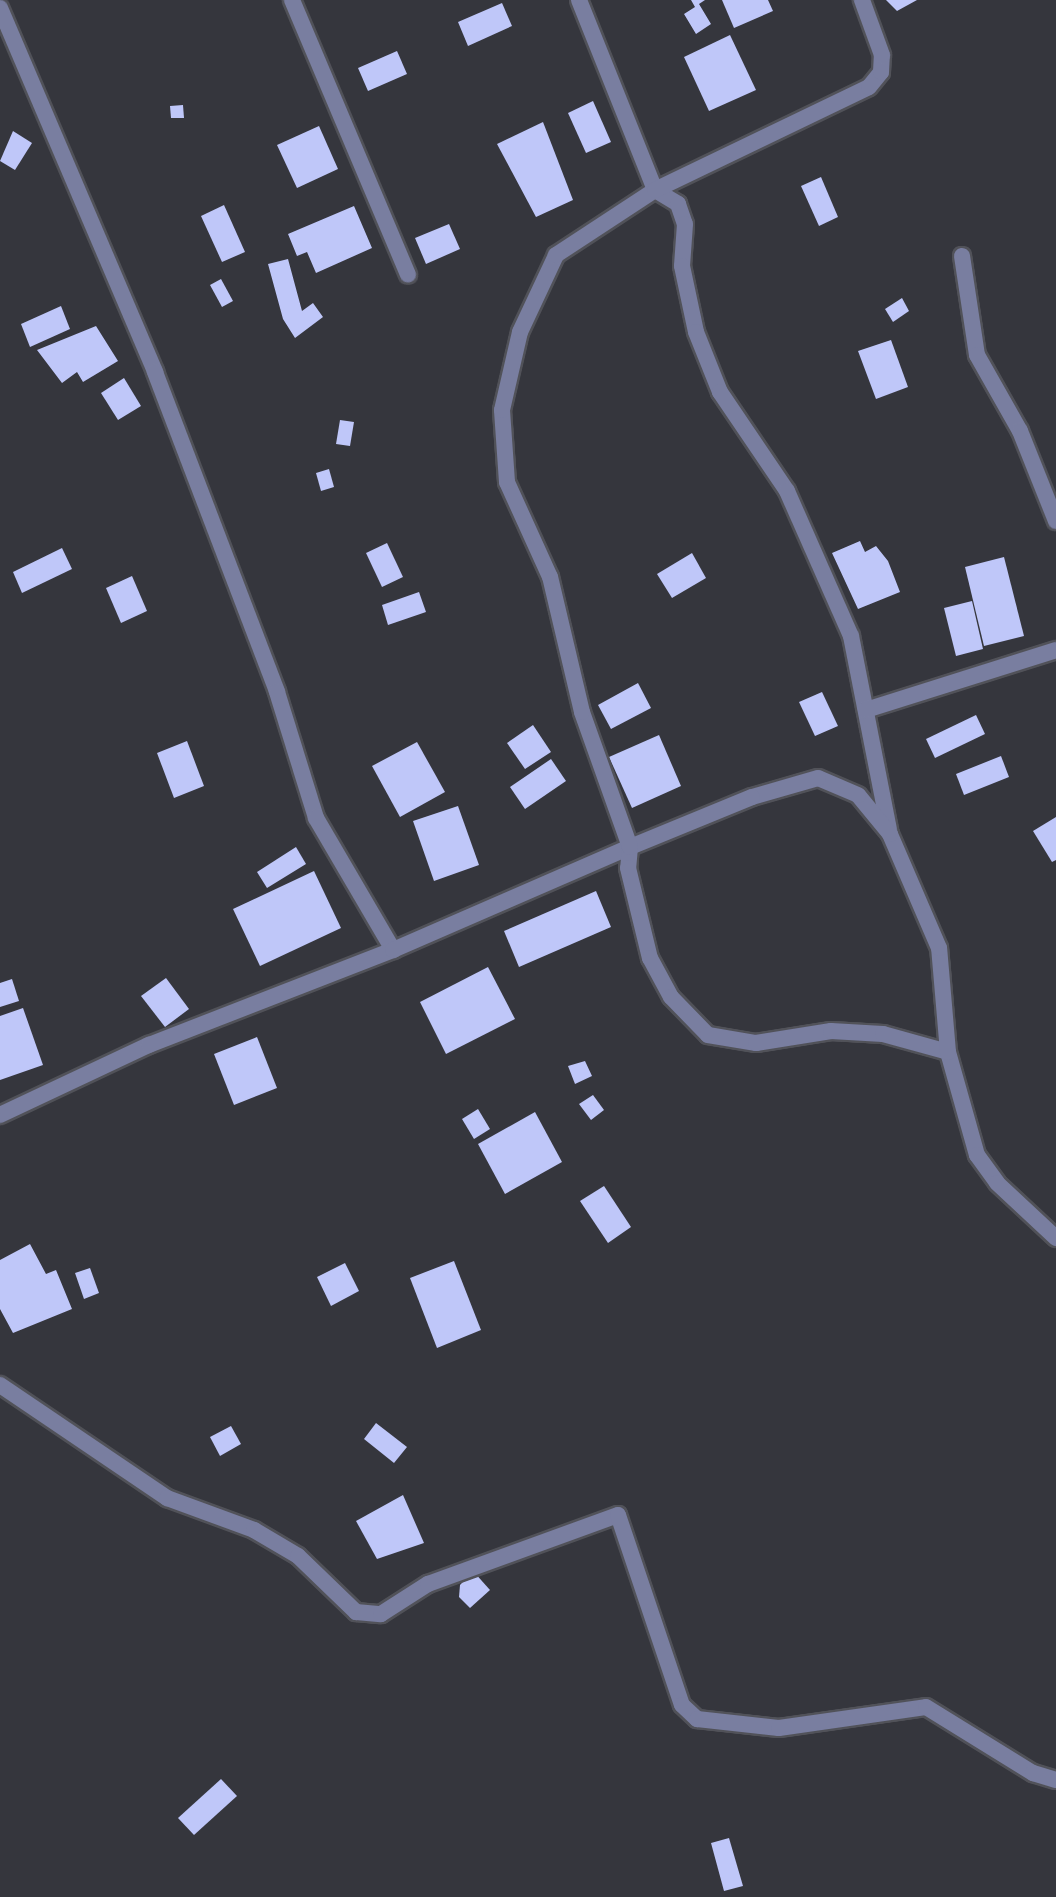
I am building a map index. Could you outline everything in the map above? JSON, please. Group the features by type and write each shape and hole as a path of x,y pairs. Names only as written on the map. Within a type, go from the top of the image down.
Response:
{"street":[{"path":"292,0 408,274"},
{"path":"579,0 655,190 678,204 685,224 682,266 696,332 720,392 787,491 851,636 890,834 939,948 948,1052 977,1155 997,1183 1056,1238"},
{"path":"862,0 882,55 881,72 869,87 655,190 556,255 520,332 502,410 507,482 550,577 582,712 630,847 628,868 650,958 671,997 708,1035 756,1043 831,1031 883,1034 948,1052"},
{"path":"0,8 155,372 277,692 316,818 393,950"},
{"path":"962,256 977,355 1020,431 1056,521"},
{"path":"866,710 1056,650"},
{"path":"0,1115 149,1045 393,950 752,797 818,778 858,795 890,834"},
{"path":"0,1385 167,1498 254,1530 298,1556 356,1612 381,1614 428,1584 618,1515 682,1705 697,1719 779,1728 926,1707 1033,1773 1056,1780"}],"building":[{"path":"691,0 705,0 699,4 711,24 696,34 684,14 695,7"},
{"path":"722,0 768,0 773,11 734,28"},
{"path":"886,0 917,0 897,11"},
{"path":"502,3 512,26 468,46 458,22"},
{"path":"730,35 756,90 709,111 684,57"},
{"path":"397,51 407,74 368,91 358,68"},
{"path":"593,101 611,142 586,153 568,113"},
{"path":"183,105 184,118 171,118 170,106"},
{"path":"543,122 573,200 536,217 497,144"},
{"path":"319,126 338,169 297,188 277,145"},
{"path":"13,131 32,143 15,170 0,161"},
{"path":"821,177 838,217 819,226 801,186"},
{"path":"224,205 245,252 222,262 201,216"},
{"path":"354,206 372,248 316,273 307,252 297,256 288,234"},
{"path":"449,224 460,249 426,264 415,238"},
{"path":"288,259 302,311 313,303 323,317 295,338 283,319 268,264"},
{"path":"221,279 233,301 222,307 210,285"},
{"path":"902,298 909,311 893,322 885,309"},
{"path":"61,306 70,329 30,347 21,324"},
{"path":"96,326 118,361 83,382 77,372 62,383 37,350"},
{"path":"891,340 908,387 876,399 858,351"},
{"path":"124,378 141,406 118,420 101,393"},
{"path":"340,420 354,422 350,446 336,444"},
{"path":"329,469 334,487 321,491 316,473"},
{"path":"860,541 865,552 876,546 888,561 900,592 858,609 832,553"},
{"path":"387,543 403,577 382,587 366,553"},
{"path":"62,548 72,569 22,593 13,572"},
{"path":"692,553 706,578 672,598 657,574"},
{"path":"1004,557 1024,636 984,646 965,567"},
{"path":"132,576 147,611 121,623 106,588"},
{"path":"419,592 426,612 388,625 382,605"},
{"path":"972,601 983,649 956,656 944,608"},
{"path":"638,683 651,708 611,729 598,705"},
{"path":"822,692 838,726 815,736 799,702"},
{"path":"976,715 985,734 935,758 926,739"},
{"path":"533,725 551,752 525,769 507,743"},
{"path":"659,735 681,786 632,808 609,757"},
{"path":"187,741 204,786 174,798 157,753"},
{"path":"417,742 445,792 400,817 372,766"},
{"path":"1001,756 1009,777 964,795 956,774"},
{"path":"551,759 566,781 525,809 510,787"},
{"path":"458,806 479,865 434,881 413,821"},
{"path":"1056,817 1056,860 1052,862 1033,831"},
{"path":"296,847 306,864 267,888 257,872"},
{"path":"314,871 341,928 260,966 233,909"},
{"path":"596,891 611,927 519,967 504,931"},
{"path":"488,967 515,1019 446,1054 420,1002"},
{"path":"166,978 189,1009 165,1027 141,996"},
{"path":"12,979 19,1001 0,1007 0,983"},
{"path":"23,1008 43,1065 0,1080 0,1016"},
{"path":"257,1037 277,1088 234,1105 214,1054"},
{"path":"585,1061 592,1076 575,1084 568,1066"},
{"path":"593,1095 604,1110 591,1120 579,1104"},
{"path":"478,1109 490,1129 474,1139 462,1119"},
{"path":"535,1112 562,1162 505,1194 478,1144"},
{"path":"604,1186 631,1227 608,1243 580,1201"},
{"path":"30,1244 46,1274 56,1270 72,1309 13,1333 0,1309 0,1260"},
{"path":"454,1261 481,1330 437,1348 410,1278"},
{"path":"345,1263 359,1291 331,1306 317,1277"},
{"path":"90,1268 99,1293 84,1299 75,1273"},
{"path":"376,1423 407,1447 394,1463 364,1439"},
{"path":"231,1426 241,1444 220,1456 210,1437"},
{"path":"403,1495 424,1543 377,1559 356,1521"},
{"path":"473,1571 490,1590 470,1608 459,1597 460,1585"},
{"path":"221,1779 237,1796 194,1835 178,1818"},
{"path":"729,1838 743,1886 724,1891 711,1843"}]}
